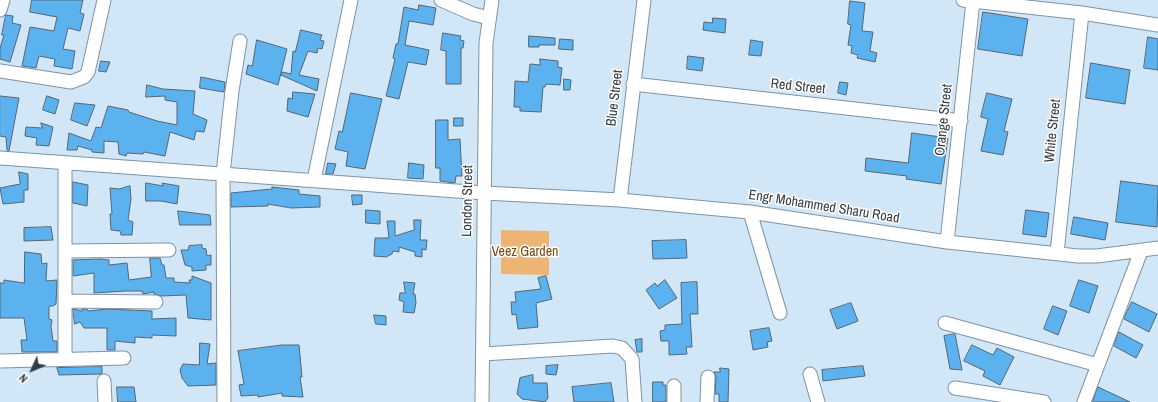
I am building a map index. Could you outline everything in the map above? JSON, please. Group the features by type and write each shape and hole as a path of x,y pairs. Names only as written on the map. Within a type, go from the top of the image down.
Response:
{"street":[{"path":"0,10 3,0"},
{"path":"0,71 71,82 84,77 88,72 104,0"},
{"path":"314,180 351,0"},
{"path":"441,0 473,14 489,18"},
{"name":"London Street","path":"482,402 486,43 492,0"},
{"name":"Blue Street","path":"620,200 644,0"},
{"path":"968,1 1082,13 1158,25"},
{"name":"Orange Street","path":"947,242 961,121 968,1"},
{"name":"White Street","path":"1057,252 1082,13"},
{"path":"224,402 223,174 232,91 240,40"},
{"name":"Red Street","path":"633,84 961,121"},
{"name":"Engr Mohammed Sharu Road","path":"0,158 484,193 620,200 750,212 947,242 1097,256 1158,248"},
{"path":"65,163 65,358"},
{"path":"750,212 780,313"},
{"path":"65,251 169,250"},
{"path":"1084,402 1141,251"},
{"path":"66,301 156,302"},
{"path":"945,323 1098,365"},
{"path":"482,354 613,346 622,348 632,359 635,402"},
{"path":"0,361 65,358 124,358"},
{"path":"810,374 818,402"},
{"path":"707,402 708,377"},
{"path":"104,381 105,402"},
{"path":"674,386 674,402"},
{"path":"955,388 1044,402"}],"green space":[{"name":"Veez Garden","path":"501,230 549,231 549,275 501,274"}],"building":[{"path":"32,0 83,0 80,13 84,14 80,31 68,28 63,49 75,51 72,69 54,66 55,59 39,56 36,68 22,66 30,27 54,31 57,17 30,12"},
{"path":"850,1 865,3 862,31 873,32 870,51 877,53 875,62 857,58 858,55 851,53 852,46 848,45 851,25 848,24"},
{"path":"419,5 436,8 433,25 409,21 405,45 429,50 426,65 408,62 399,99 386,96 395,59 393,58 396,44 398,44 404,7 418,10"},
{"path":"983,12 1028,19 1022,56 978,49"},
{"path":"6,15 13,16 12,23 21,25 10,62 0,59 0,48 4,35 2,35"},
{"path":"713,18 726,19 725,33 703,30 704,22 712,23"},
{"path":"301,30 322,35 320,40 324,41 322,49 318,48 317,53 308,51 299,75 319,79 317,91 281,75 282,72 291,74 293,51 295,52"},
{"path":"443,33 461,36 460,40 464,41 463,48 461,48 461,84 446,84 446,51 441,50"},
{"path":"529,36 555,38 555,45 539,45 539,47 529,47"},
{"path":"1148,37 1158,39 1158,70 1144,68"},
{"path":"560,39 573,40 573,50 559,49"},
{"path":"257,40 287,49 278,85 246,74 248,65 252,66"},
{"path":"751,40 763,42 761,56 749,55"},
{"path":"688,56 704,58 702,71 687,69"},
{"path":"540,59 558,61 558,67 562,68 560,85 546,84 545,87 543,87 541,112 520,111 520,107 514,107 515,81 528,82 530,64 540,65"},
{"path":"101,61 110,62 106,72 99,71"},
{"path":"1091,63 1130,70 1125,104 1086,98"},
{"path":"201,77 225,82 224,92 200,88"},
{"path":"564,79 571,80 570,90 564,90"},
{"path":"840,82 848,83 846,95 838,93"},
{"path":"147,85 163,89 195,91 193,114 207,120 204,132 196,131 194,140 170,132 165,156 144,152 143,154 127,153 126,156 119,154 118,142 104,141 104,153 92,152 92,150 78,146 77,150 67,150 69,133 91,141 96,127 101,128 108,106 128,110 129,112 157,121 177,125 177,102 165,100 165,96 146,97"},
{"path":"293,92 315,94 308,117 287,111 288,98 292,99"},
{"path":"351,93 382,99 365,169 346,166 348,152 335,149 339,131 342,132"},
{"path":"987,93 1012,99 1004,131 1008,132 1003,155 981,151 988,119 981,117"},
{"path":"0,96 19,98 9,151 7,150 6,137 0,136"},
{"path":"47,96 59,100 55,114 43,110"},
{"path":"75,103 95,105 87,126 71,120"},
{"path":"454,118 463,118 463,126 454,126"},
{"path":"436,120 448,120 448,140 460,139 462,176 456,176 455,183 440,181 440,168 436,168"},
{"path":"41,123 53,127 49,146 36,145 37,138 25,136 26,127 42,128"},
{"path":"912,133 948,138 941,184 906,179 907,176 865,171 866,158 908,163"},
{"path":"328,163 336,164 333,174 326,174"},
{"path":"409,163 424,165 423,179 408,178"},
{"path":"19,172 28,174 28,190 24,190 24,202 3,204 0,188 20,184"},
{"path":"1121,181 1158,186 1157,227 1116,222"},
{"path":"73,182 88,185 87,206 73,203"},
{"path":"146,183 163,186 162,183 179,186 177,204 161,201 146,201"},
{"path":"130,186 131,199 128,220 133,222 132,235 121,235 120,231 111,230 110,214 112,214 110,188 119,189"},
{"path":"272,187 299,190 299,194 320,196 320,207 291,208 268,204 268,206 231,207 231,193 272,189"},
{"path":"352,195 362,195 362,204 353,205"},
{"path":"366,210 380,211 380,224 366,223"},
{"path":"1026,210 1049,213 1046,237 1023,234"},
{"path":"178,211 210,215 211,225 180,225"},
{"path":"1074,217 1108,223 1105,240 1071,234"},
{"path":"414,220 421,220 420,240 427,240 426,250 422,249 422,257 415,256 415,252 399,247 399,252 393,251 392,254 386,257 374,256 375,238 389,238 387,221 395,221 395,236 414,230"},
{"path":"51,227 53,240 24,241 24,228"},
{"path":"686,240 687,258 653,259 652,241"},
{"path":"202,245 202,248 206,249 207,256 211,255 211,265 206,265 206,270 192,271 192,267 185,265 181,250 188,250 189,246"},
{"path":"25,252 41,254 42,264 47,263 46,281 57,280 56,304 49,306 49,319 52,320 51,326 53,341 57,341 57,352 22,352 21,340 27,340 24,318 0,318 0,283 4,283 4,280 24,283"},
{"path":"150,258 160,258 162,265 164,265 166,278 174,278 174,282 190,283 189,280 192,280 192,276 211,283 211,320 188,318 186,295 161,296 154,294 154,292 143,294 142,291 94,293 94,273 73,276 73,260 100,259 109,260 109,265 127,263 129,280 151,277"},
{"path":"546,276 552,299 536,303 538,327 518,329 516,314 512,315 511,302 516,302 515,292 541,289 538,278"},
{"path":"665,280 677,298 659,309 646,290 655,283 657,286"},
{"path":"1079,280 1098,286 1089,313 1070,306"},
{"path":"404,282 415,283 413,294 415,294 416,303 414,313 403,312 404,302 399,300 400,293 405,293"},
{"path":"697,282 698,314 690,314 692,347 686,347 687,354 669,355 669,341 661,341 660,331 665,330 665,325 682,324 681,283"},
{"path":"1132,302 1157,314 1149,332 1124,319"},
{"path":"851,303 858,321 837,329 830,310"},
{"path":"1053,306 1067,311 1058,335 1044,329"},
{"path":"73,309 82,311 82,309 87,309 88,311 107,309 152,311 152,319 176,318 176,336 152,335 152,338 135,337 135,343 115,341 115,350 107,350 107,328 84,328 80,322 75,324"},
{"path":"374,315 386,316 386,325 376,324"},
{"path":"769,328 772,341 767,342 768,347 753,350 750,331"},
{"path":"1119,332 1143,345 1136,358 1114,346"},
{"path":"955,334 962,370 950,369 944,336"},
{"path":"642,339 642,352 637,352 635,340"},
{"path":"200,343 210,344 207,364 216,363 216,385 188,386 182,378 180,370 183,364 199,365"},
{"path":"282,345 299,345 302,377 300,377 303,397 282,396 282,393 258,397 258,395 241,396 239,385 244,384 238,351"},
{"path":"972,345 993,355 997,348 1014,357 1000,385 983,376 985,371 964,361"},
{"path":"558,365 556,375 546,374 546,366"},
{"path":"863,366 865,376 823,381 822,370"},
{"path":"102,367 102,374 59,375 57,368"},
{"path":"720,368 729,369 728,402 719,402 719,394 715,394 716,377 714,372 720,372"},
{"path":"533,375 533,383 547,383 548,398 545,402 522,399 517,394 520,378"},
{"path":"653,382 663,382 663,385 666,385 666,402 653,402"},
{"path":"611,383 614,402 574,402 572,387"},
{"path":"117,387 134,387 136,402 118,402"},
{"path":"1098,387 1130,402 1093,402"}]}
